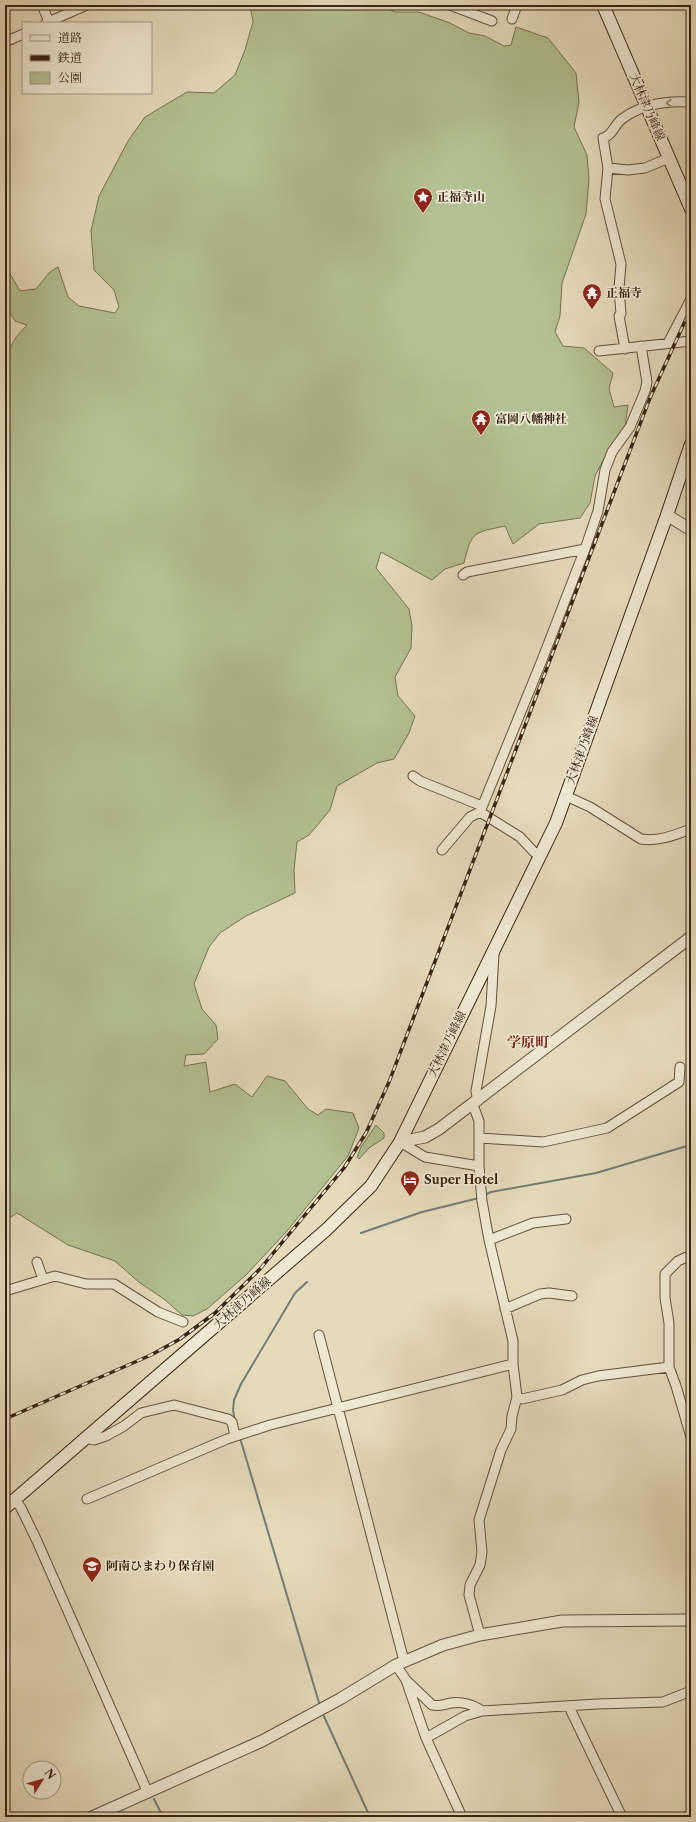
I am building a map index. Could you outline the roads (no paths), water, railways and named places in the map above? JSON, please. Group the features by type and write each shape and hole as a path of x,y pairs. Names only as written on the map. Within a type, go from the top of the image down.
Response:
{"main road":[{"name":"大林津乃峰線","path":"603,5 691,209"},
{"name":"大林津乃峰線","path":"8,1504 346,1213 371,1186 400,1142 556,823 667,515 691,444"}],"street":[{"path":"42,5 48,22 87,5"},
{"path":"450,5 492,21"},
{"path":"512,19 517,5"},
{"path":"5,42 22,34"},
{"path":"625,349 619,316 621,314 620,288 622,264 605,199 608,168 603,138 609,137 621,119 647,106 655,103 687,102 691,100"},
{"path":"608,168 628,170 645,168 669,158"},
{"path":"668,343 691,299"},
{"path":"599,351 691,341"},
{"path":"442,850 470,817 481,809 542,660 598,511 605,470 612,452 630,427 645,391 647,382 641,346"},
{"path":"667,515 691,530"},
{"path":"463,575 467,572 585,549"},
{"path":"413,776 420,781 481,809 520,837 534,852 540,855"},
{"path":"566,796 595,810 641,839 648,840 669,837 691,829"},
{"path":"400,1142 414,1140 432,1134 476,1103 691,937"},
{"path":"480,1635 469,1595 470,1585 480,1565 482,1552 479,1520 501,1450 511,1429 512,1416 517,1397 513,1364 513,1341 489,1240 482,1201 479,1166 480,1138 476,1091 491,1006 494,948"},
{"path":"480,1138 543,1142 607,1128 679,1082 680,1067"},
{"path":"400,1142 425,1157 479,1166"},
{"path":"489,1240 533,1223 566,1220"},
{"path":"691,1255 678,1261 665,1274 665,1298 669,1324 669,1367 687,1410 691,1437"},
{"path":"37,1262 43,1279"},
{"path":"5,1291 55,1276 86,1284 114,1284 158,1312 183,1322"},
{"path":"505,1309 540,1294 549,1293 572,1296"},
{"path":"319,1335 339,1408 400,1663 426,1738 462,1817"},
{"path":"87,1499 238,1435 513,1364"},
{"path":"517,1397 522,1399 562,1390 582,1380 598,1376 669,1367"},
{"path":"85,1438 94,1440 106,1436 124,1426 141,1413 174,1405 228,1419 232,1422 238,1435"},
{"path":"8,1504 21,1508 148,1792"},
{"path":"92,1817 298,1723 400,1663 443,1645 480,1635 562,1621 691,1620"},
{"path":"406,1680 432,1705 437,1706 453,1702 477,1707 482,1711"},
{"path":"426,1738 465,1716 482,1711 597,1704 663,1702 691,1691"},
{"path":"571,1706 571,1711 622,1817"}],"waterway":[{"path":"483,1196 491,1192 596,1173 687,1146 691,1143"},
{"path":"361,1233 422,1212 479,1198"},
{"path":"235,1421 233,1410 234,1400 241,1384 295,1293 307,1282"},
{"path":"240,1438 320,1706"},
{"path":"322,1712 370,1817"},
{"path":"154,1799 163,1817"}],"railway":[{"path":"5,1419 151,1355 180,1339 215,1313 260,1269 344,1168 366,1133 389,1082 650,398 691,308"}],"place":[{"name":"正福寺山","path":"423,214"},
{"name":"正福寺","path":"592,310"},
{"name":"富岡八幡神社","path":"481,436"},
{"name":"Super Hotel","path":"410,1197"},
{"name":"阿南ひまわり保育園","path":"92,1583"}],"district":[{"name":"学原町","path":"528,1042"}]}
